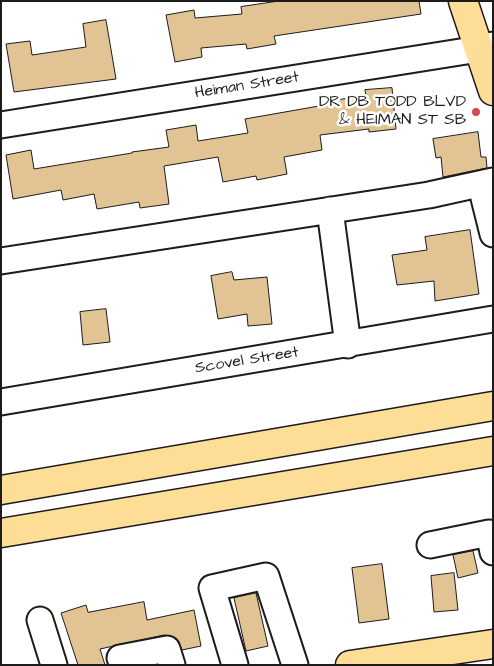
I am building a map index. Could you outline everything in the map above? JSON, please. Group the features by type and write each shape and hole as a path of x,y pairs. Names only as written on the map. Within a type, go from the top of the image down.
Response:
{"main road":[{"path":"463,1 486,47 493,91"},
{"path":"1,490 493,406"},
{"path":"1,533 493,451"},
{"path":"350,665 408,660 493,644"}],"street":[{"name":"Heiman Street","path":"1,125 486,47"},
{"path":"1,261 331,217 429,195 490,192 493,234"},
{"path":"331,217 348,344"},
{"name":"Scovel Street","path":"1,402 493,319"},
{"path":"430,545 489,533 493,552"},
{"path":"235,665 212,588 266,576 294,665"},
{"path":"40,620 54,665"},
{"path":"120,658 167,649 172,665"}],"building":[{"path":"279,1 419,1 421,14 274,36 276,44 247,49 246,44 201,48 202,57 175,62 166,15 194,10 195,18 242,14 241,7"},
{"path":"106,20 116,79 14,92 6,44 30,41 32,55 86,47 83,24"},
{"path":"392,88 396,129 369,132 369,129 320,135 322,150 284,157 287,174 257,180 256,176 223,182 218,157 164,166 169,204 140,208 139,202 97,209 94,194 63,200 61,190 13,199 6,155 31,150 34,169 169,147 166,130 196,125 198,141 248,133 245,119 336,103 335,100 366,96 365,90"},
{"path":"478,132 481,157 486,157 487,168 443,177 441,157 436,158 433,139"},
{"path":"470,230 479,294 435,301 434,281 397,285 392,255 427,250 425,237"},
{"path":"232,272 234,280 267,277 272,324 248,326 247,314 218,319 211,276"},
{"path":"106,309 110,342 83,345 80,312"},
{"path":"473,551 478,573 458,578 453,555"},
{"path":"382,564 389,619 359,623 352,568"},
{"path":"454,573 458,610 434,612 431,576"},
{"path":"256,593 268,646 246,651 234,598"},
{"path":"144,602 147,620 194,610 201,646 182,650 177,639 164,635 100,649 105,665 78,665 61,613 86,605 88,612"}],"place":[{"name":"DR DB TODD BLVD & HEIMAN ST SB","path":"476,112"}]}
